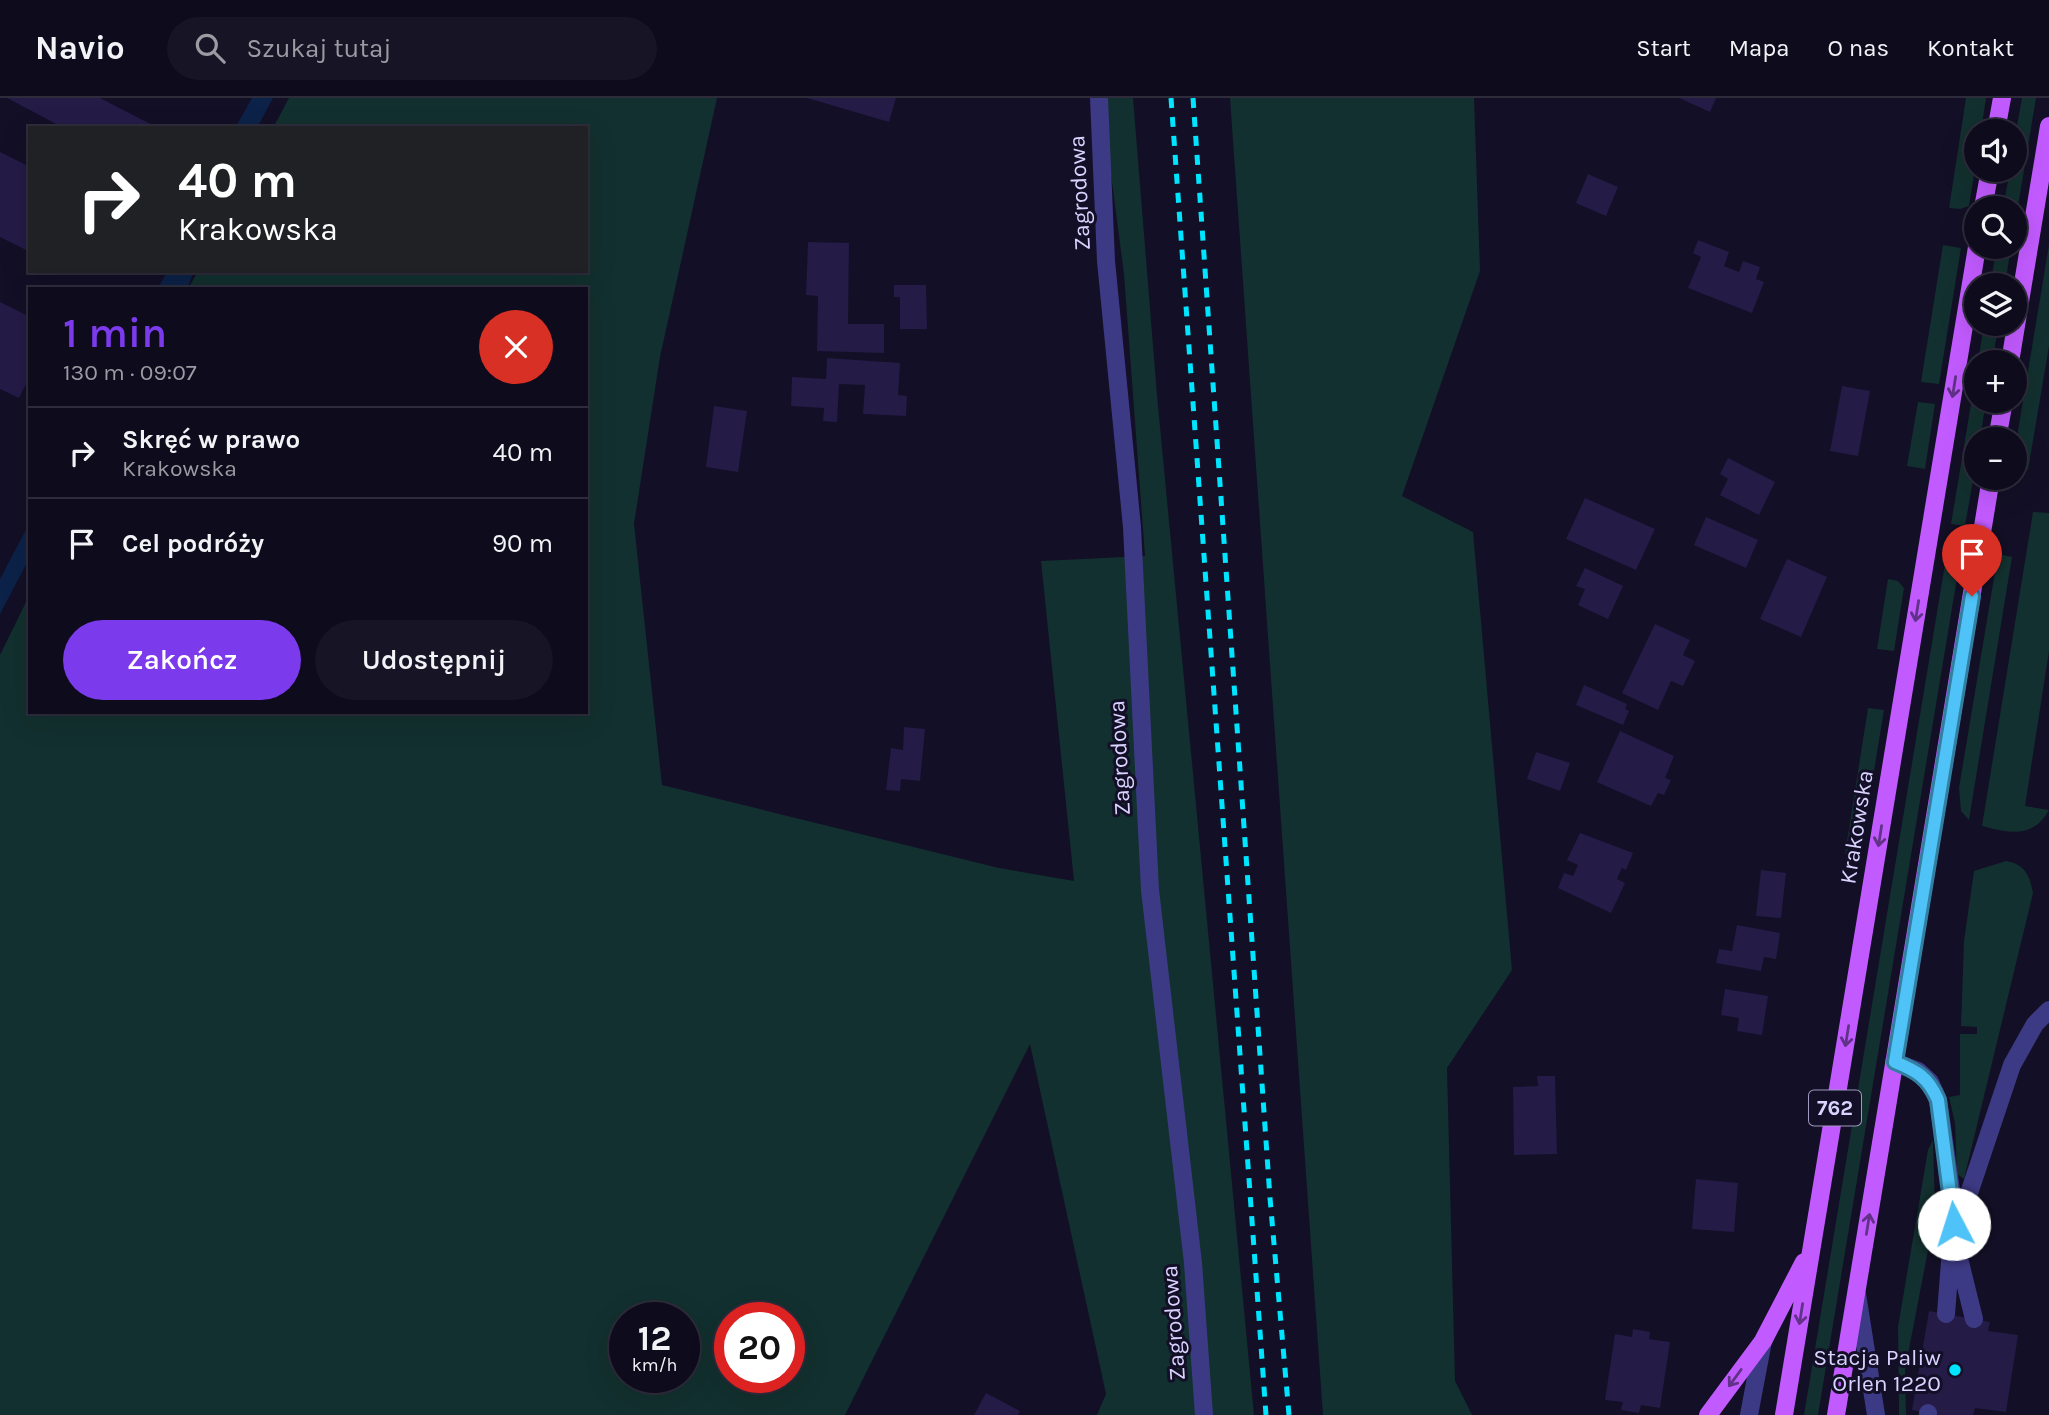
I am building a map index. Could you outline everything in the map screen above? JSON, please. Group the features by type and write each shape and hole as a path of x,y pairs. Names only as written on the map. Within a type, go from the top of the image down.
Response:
{"main road":[{"path":"1998,119 2001,98"},
{"path":"2012,350 2049,126"},
{"name":"Krakowska","path":"1784,1415 1975,259"},
{"name":"762","path":"1836,1415 1989,490"},
{"path":"1708,1415 1763,1341 1812,1247"}],"street":[{"name":"Zagrodowa","path":"1099,98 1106,261 1132,527 1150,890 1193,1263 1204,1415"},
{"path":"1946,1314 1954,1238 2012,1065 2035,1024 2049,1010"},
{"path":"1895,1062 1918,1071 1930,1082 1938,1100 1954,1238 1974,1319"},
{"path":"1949,1181 1954,1189 1961,1192 1974,1184"},
{"path":"1857,1292 1876,1415"},
{"path":"1749,1415 1763,1341"}],"green space":[{"path":"289,98 717,98 660,357 634,524 662,785 999,868 1074,881 1041,561 1145,556 1124,274 1101,98 1133,98 1157,395 1254,1415 1097,1415 1106,1394 1030,1044 845,1415 0,1415 0,655 28,598 28,714 588,714 588,287 189,287 197,273 588,273 588,126 274,126"},
{"path":"1230,98 1474,98 1480,271 1402,496 1473,532 1512,970 1447,1068 1455,1381 1472,1415 1323,1415"},
{"path":"1966,98 1986,98 1983,119 1964,119 1964,182 1973,182 1971,196 1964,196 1964,208 1949,208"},
{"path":"2022,98 2036,98 2027,152 2027,119 2018,119"},
{"path":"2008,182 2022,182 2020,196 2005,196"},
{"path":"1943,245 1961,248 1939,384 1921,382"},
{"path":"2049,245 2049,346 2028,470 2027,427 2019,427 2021,413 2027,413 2027,377"},
{"path":"1995,259 2009,259 2007,273 1992,273"},
{"path":"1982,336 1997,336 1994,350 1980,350"},
{"path":"1918,402 1935,404 1925,469 1907,466"},
{"path":"1970,413 1984,413 1982,427 1967,427"},
{"path":"1964,446 1964,490 1971,490 1965,526 1951,524"},
{"path":"2033,512 2049,513 2049,651 2025,806 2049,810 2036,826 2020,832 2011,832 1982,826"},
{"path":"1948,546 1962,548 1818,1415 1804,1415"},
{"path":"1998,554 2012,557 1969,820 1961,811 1959,788"},
{"path":"1888,579 1898,581 1904,588 1894,651 1877,649"},
{"path":"1868,708 1884,710 1860,856 1845,854"},
{"path":"2006,861 2018,865 2026,872 2033,893 1964,1179 1957,1174 1955,1123 1949,1097 1960,1095 1960,1034 1977,1034 1977,1027 1961,1026 1964,941 1974,871"},
{"path":"1933,1140 1935,1214 1905,1370 1906,1415 1899,1415 1898,1327 1928,1150"}],"water":[{"path":"252,98 273,98 258,126 236,126"},
{"path":"166,273 193,273 188,287 159,287"},
{"path":"28,526 28,561 0,614 0,579"}],"building":[{"path":"7,98 100,98 154,126 60,126"},
{"path":"807,98 896,98 889,122"},
{"path":"1679,98 1716,98 1710,112"},
{"path":"0,152 28,166 28,251 0,237"},
{"path":"1588,174 1618,187 1606,216 1576,203"},
{"path":"1698,240 1729,252 1724,266 1739,272 1743,261 1760,267 1756,279 1764,282 1752,313 1688,288 1701,257 1693,253"},
{"path":"808,242 849,243 848,324 884,324 884,353 817,351 818,296 806,295"},
{"path":"894,285 926,285 927,329 900,329 900,297 894,297"},
{"path":"0,302 28,316 28,380 19,398 0,389"},
{"path":"827,358 900,363 898,395 907,396 906,416 863,414 865,385 839,384 837,422 823,421 824,408 791,406 792,377 826,379"},
{"path":"1842,386 1870,391 1858,456 1830,451"},
{"path":"714,406 747,411 738,472 706,467"},
{"path":"1728,458 1775,482 1759,515 1720,495 1728,479 1720,474"},
{"path":"1585,498 1655,529 1636,570 1566,539"},
{"path":"1706,517 1758,540 1746,568 1694,545"},
{"path":"1787,559 1827,577 1801,637 1760,619"},
{"path":"1585,568 1623,586 1608,619 1578,605 1585,589 1576,586"},
{"path":"1655,624 1690,640 1683,655 1695,661 1683,686 1671,681 1658,710 1622,693"},
{"path":"1584,685 1627,704 1625,709 1629,711 1623,725 1576,705"},
{"path":"904,727 925,729 920,781 901,779 900,791 886,790 891,748 903,750"},
{"path":"1620,731 1674,756 1665,778 1671,780 1664,795 1658,793 1651,806 1597,782"},
{"path":"1536,752 1570,763 1560,791 1527,779"},
{"path":"1580,833 1633,853 1626,870 1622,868 1617,879 1625,883 1611,913 1558,888 1564,873 1573,876 1578,865 1567,860"},
{"path":"1761,870 1786,873 1781,918 1756,916"},
{"path":"1737,925 1780,933 1776,959 1764,957 1761,971 1716,963 1719,949 1732,951"},
{"path":"1725,989 1768,996 1762,1035 1737,1031 1739,1018 1721,1015"},
{"path":"1537,1076 1555,1076 1557,1154 1514,1155 1513,1087 1538,1086"},
{"path":"1696,1179 1738,1183 1734,1232 1692,1229"},
{"path":"1929,1311 1990,1322 1988,1331 2018,1335 2006,1412 1975,1408 1973,1415 1939,1415 1912,1410"},
{"path":"1633,1329 1650,1332 1649,1339 1670,1342 1660,1408 1641,1405 1639,1413 1621,1410 1623,1402 1605,1400 1615,1334 1632,1337"},
{"path":"986,1393 1020,1411 1018,1415 974,1415"}],"railway":[{"path":"1171,98 1266,1415"},
{"path":"1193,98 1270,1198 1289,1415"}],"place":[{"name":"Stacja Paliw Orlen 1220","path":"1955,1370"}],"route":[{"path":"1954,1224 1938,1100 1930,1082 1918,1071 1895,1062 1972,596"}]}
